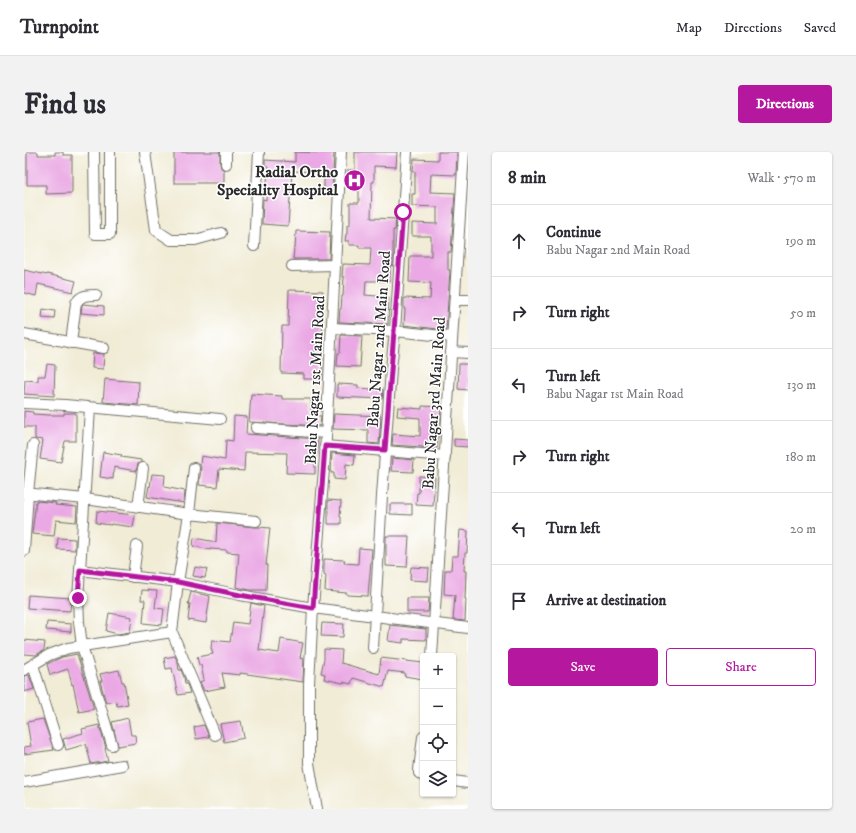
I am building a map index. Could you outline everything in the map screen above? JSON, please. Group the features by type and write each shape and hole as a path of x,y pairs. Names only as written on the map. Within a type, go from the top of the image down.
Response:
{"street":[{"path":"94,152 95,234 110,234 110,152"},
{"path":"145,152 156,230 171,240 195,240 221,233"},
{"path":"226,152 226,164"},
{"path":"254,246 259,152"},
{"name":"Babu Nagar 1st Main Road","path":"317,809 309,763 309,684 326,433 342,152"},
{"name":"Babu Nagar 2nd Main Road","path":"372,648 407,152"},
{"name":"Babu Nagar 3rd Main Road","path":"432,653 464,152"},
{"path":"292,266 335,265"},
{"path":"71,343 76,303 78,299 86,295 96,295"},
{"path":"455,300 468,300"},
{"path":"332,328 395,331 452,337"},
{"path":"24,334 104,348"},
{"path":"451,352 468,353"},
{"path":"24,403 65,405 220,419"},
{"path":"90,408 78,598 79,622 82,646 112,745"},
{"path":"256,428 326,433"},
{"path":"24,551 26,493 33,445"},
{"path":"325,446 445,456"},
{"path":"138,507 143,468"},
{"path":"194,468 172,632 216,735"},
{"path":"26,493 256,521"},
{"path":"133,576 137,546"},
{"path":"80,570 178,582 313,608 468,628"},
{"path":"58,745 29,667 49,655 68,648 172,632"},
{"path":"420,762 420,774"},
{"path":"24,782 122,765"},
{"path":"456,781 468,783"}],"building":[{"path":"27,152 38,152 38,155 55,155 55,152 63,152 63,155 72,155 72,193 46,194 46,185 27,185"},
{"path":"174,152 220,152 220,164 221,168 224,170 224,183 174,183"},
{"path":"295,152 334,153 332,194 324,193 324,172 292,171 288,226 262,224 263,199 266,200 268,167 265,167 265,160 295,162"},
{"path":"355,152 397,152 396,167 374,166 374,182 372,182 371,218 396,219 395,230 393,230 393,266 390,265 390,281 366,281 365,295 389,297 388,324 339,322 343,296 343,264 370,265 371,248 359,248 359,245 349,245 349,241 345,241 347,225 350,225 350,203 359,203 359,182 347,182 348,170 355,170"},
{"path":"438,152 457,152 456,175 431,174 430,192 455,193 451,252 448,252 448,270 450,270 446,330 404,325 404,298 430,299 431,283 409,282 410,256 431,256 431,236 412,236 412,223 437,224 437,207 412,206 412,194 415,194 415,171 413,171 414,159 438,160"},
{"path":"296,231 330,232 329,259 293,259"},
{"path":"24,270 76,281 73,292 38,284 36,296 24,293"},
{"path":"289,290 323,291 322,379 304,379 304,374 281,373 282,326 288,326"},
{"path":"83,304 104,306 104,315 81,313"},
{"path":"43,309 55,311 54,319 42,318"},
{"path":"341,335 362,336 360,367 337,366 338,353 340,353"},
{"path":"93,353 104,354 103,369 92,368"},
{"path":"47,364 55,365 54,396 24,394 25,380 38,381 38,376 45,376"},
{"path":"459,364 468,364 468,390 458,389"},
{"path":"105,379 139,382 138,405 103,402"},
{"path":"337,384 358,385 358,388 383,390 382,399 337,397"},
{"path":"251,394 282,396 282,399 311,399 311,415 321,416 320,426 249,422"},
{"path":"422,406 441,407 437,448 392,445 393,434 420,436 420,418 397,416 398,407 422,409"},
{"path":"24,411 33,412 33,414 49,415 76,413 76,441 65,441 61,462 40,459 43,440 35,439 35,427 24,427"},
{"path":"334,414 381,416 379,444 368,443 368,430 333,429"},
{"path":"234,416 247,417 246,434 318,439 317,455 315,455 315,474 286,473 287,453 245,452 244,471 219,469 217,487 199,485 201,456 225,460 226,440 233,441"},
{"path":"454,439 468,440 468,447 454,446"},
{"path":"103,452 141,460 141,462 138,464 136,471 114,467 113,479 100,477"},
{"path":"332,453 355,455 354,465 346,464 345,480 334,479 334,473 331,473"},
{"path":"392,458 414,460 413,472 391,471"},
{"path":"152,474 165,475 164,487 185,491 184,503 147,497"},
{"path":"419,476 435,477 433,506 416,505 417,493 419,493"},
{"path":"328,500 341,501 341,524 328,524"},
{"path":"36,501 56,503 55,505 77,507 76,522 56,520 54,536 32,534"},
{"path":"390,504 412,504 412,515 390,514"},
{"path":"97,511 135,515 133,527 96,523"},
{"path":"217,523 270,528 266,565 266,590 250,590 236,587 239,553 227,552 227,550 210,550 193,546 194,538 216,542"},
{"path":"460,530 468,531 464,571 466,571 465,621 453,620 455,595 444,594 445,570 451,570 452,556 458,556"},
{"path":"386,536 409,536 407,567 386,566"},
{"path":"58,538 75,539 75,550 57,549"},
{"path":"359,548 372,549 368,596 347,595 347,593 325,591 326,575 324,574 324,559 345,560 344,563 358,564"},
{"path":"195,567 207,569 205,578 193,576"},
{"path":"411,567 429,568 428,581 410,580"},
{"path":"142,590 157,591 155,608 164,609 162,625 143,623 145,600 141,600"},
{"path":"191,592 210,596 206,623 188,620 190,604 188,604"},
{"path":"28,595 71,598 70,611 27,608"},
{"path":"407,598 429,598 428,612 407,612"},
{"path":"251,603 264,606 259,650 279,653 281,639 303,643 300,658 304,659 303,682 240,673 240,675 222,673 225,687 204,691 200,682 204,680 201,665 199,665 197,657 213,654 211,648 212,640 230,642 233,622 248,624"},
{"path":"109,613 132,617 130,632 118,634 106,631"},
{"path":"47,622 71,624 71,632 46,630"},
{"path":"322,623 344,624 343,637 321,636"},
{"path":"390,625 426,629 426,640 403,639 403,643 388,641"},
{"path":"24,640 45,642 44,650 36,655 24,654"},
{"path":"324,649 342,650 341,663 379,674 381,658 420,663 420,679 404,676 405,673 388,671 384,687 353,678 351,684 343,683 324,679 325,674 321,673 324,659"},
{"path":"77,654 94,709 79,712 68,669 50,675 47,664 62,657"},
{"path":"175,656 179,670 181,670 185,684 187,684 190,693 178,695 172,668 166,669 164,658"},
{"path":"119,670 122,682 124,682 128,704 117,706 116,701 106,703 100,681 102,681 100,674"},
{"path":"29,675 34,689 24,692 24,676"},
{"path":"128,718 131,735 135,735 136,743 118,746 112,722"},
{"path":"43,719 54,750 24,754 24,747 31,746 27,722"},
{"path":"241,721 244,738 224,742 220,724"},
{"path":"99,725 106,748 108,761 91,764 86,744 66,750 63,739 83,733 82,729"},
{"path":"204,725 209,737 196,739 194,727"}],"place":[{"name":"Radial Ortho Speciality Hospital","path":"354,180"}],"route":[{"path":"78,598 80,570 178,582 313,608 325,446 385,450 403,212"}]}
